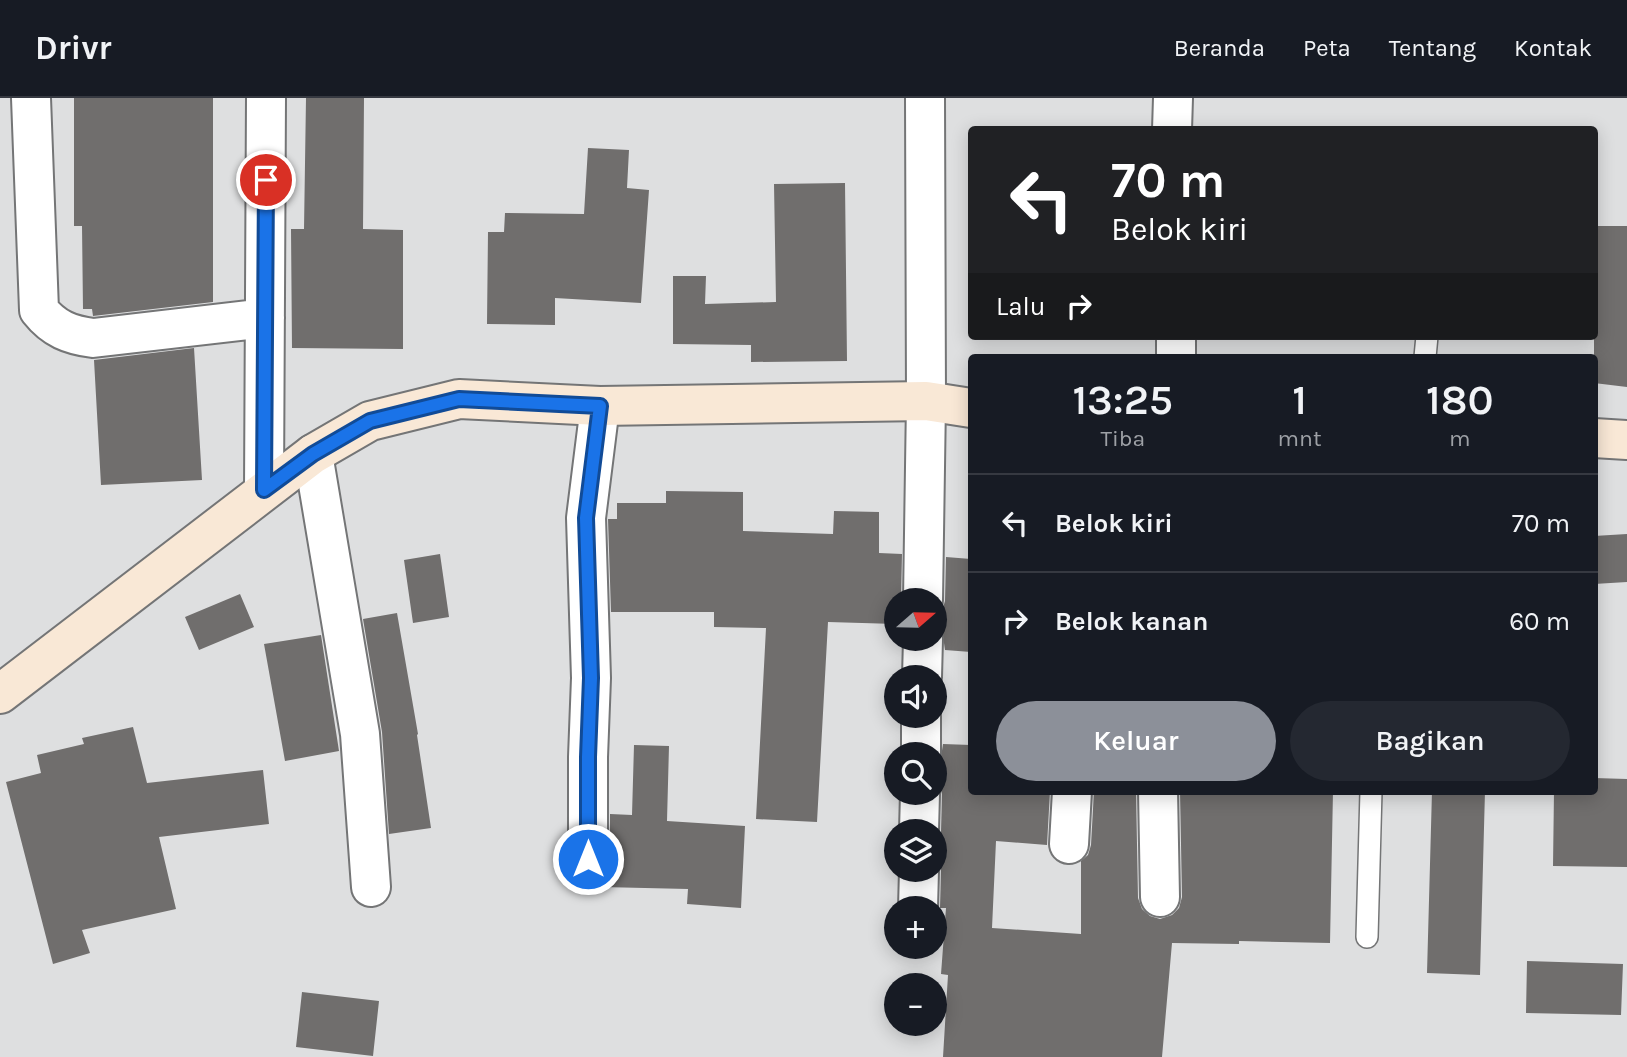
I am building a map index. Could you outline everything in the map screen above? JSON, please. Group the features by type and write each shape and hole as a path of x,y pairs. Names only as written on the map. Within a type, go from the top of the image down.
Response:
{"street":[{"path":"31,98 39,310 47,321 73,335 93,338 265,318"},
{"path":"264,490 266,98"},
{"path":"923,588 926,401 925,98"},
{"path":"1172,126 1173,98"},
{"path":"0,694 264,490 313,454 370,421 459,399 600,406 926,401 968,408"},
{"path":"588,859 591,678 586,518 600,406"},
{"path":"1598,438 1627,440"},
{"path":"313,454 360,734 371,887"},
{"path":"1069,844 1072,795"},
{"path":"1158,795 1160,897"}],"lane":[{"path":"1367,937 1371,795"}],"building":[{"path":"74,98 213,98 213,302 93,316 92,309 83,309 82,226 74,226"},
{"path":"306,98 364,98 363,229 403,230 403,349 292,348 291,229 304,229"},
{"path":"588,148 629,150 627,188 649,190 641,303 555,298 555,325 487,324 488,232 504,232 505,213 584,214"},
{"path":"845,183 847,361 751,362 751,345 673,344 673,276 706,276 705,304 776,302 774,184"},
{"path":"1598,226 1627,226 1627,387 1598,383 1598,354 1594,354 1594,340 1598,340"},
{"path":"194,348 202,480 101,485 94,360"},
{"path":"666,491 743,492 743,531 833,534 834,511 879,512 879,553 902,554 901,588 884,588 884,624 828,622 817,822 756,819 766,628 714,627 714,612 611,612 608,519 617,519 617,503 666,503"},
{"path":"1627,534 1627,582 1598,584 1598,536"},
{"path":"440,554 449,617 413,623 404,560"},
{"path":"946,557 968,559 968,652 947,650"},
{"path":"240,594 254,627 199,650 185,617"},
{"path":"397,613 431,828 389,834 382,732 363,619"},
{"path":"321,635 339,751 285,761 264,644"},
{"path":"133,727 147,783 263,770 269,824 159,837 176,909 82,930 90,953 53,964 6,782 41,773 37,755 84,744 82,738"},
{"path":"947,744 968,745 968,795 1050,795 1047,845 996,841 992,928 1081,934 1081,861 1088,855 1091,845 1094,795 1136,795 1138,898 1142,909 1150,916 1160,919 1172,915 1179,908 1182,897 1180,795 1333,795 1330,943 1172,943 1162,1057 943,1057 944,1036 947,1036 948,975 941,973 942,959 947,959 947,896 940,896 941,882 947,882 947,819 941,819 942,805 947,805"},
{"path":"634,745 669,746 667,821 745,826 741,908 687,904 688,889 602,887 603,874 610,859 610,814 632,815"},
{"path":"1598,778 1627,779 1627,867 1553,866 1554,795 1598,795"},
{"path":"1432,795 1485,795 1480,975 1427,973"},
{"path":"1527,961 1623,964 1621,1015 1526,1013"},
{"path":"302,992 379,1001 373,1056 296,1047"}],"route":[{"path":"266,180 264,490 313,454 370,421 459,399 600,406 586,518 591,678 588,859"}]}
